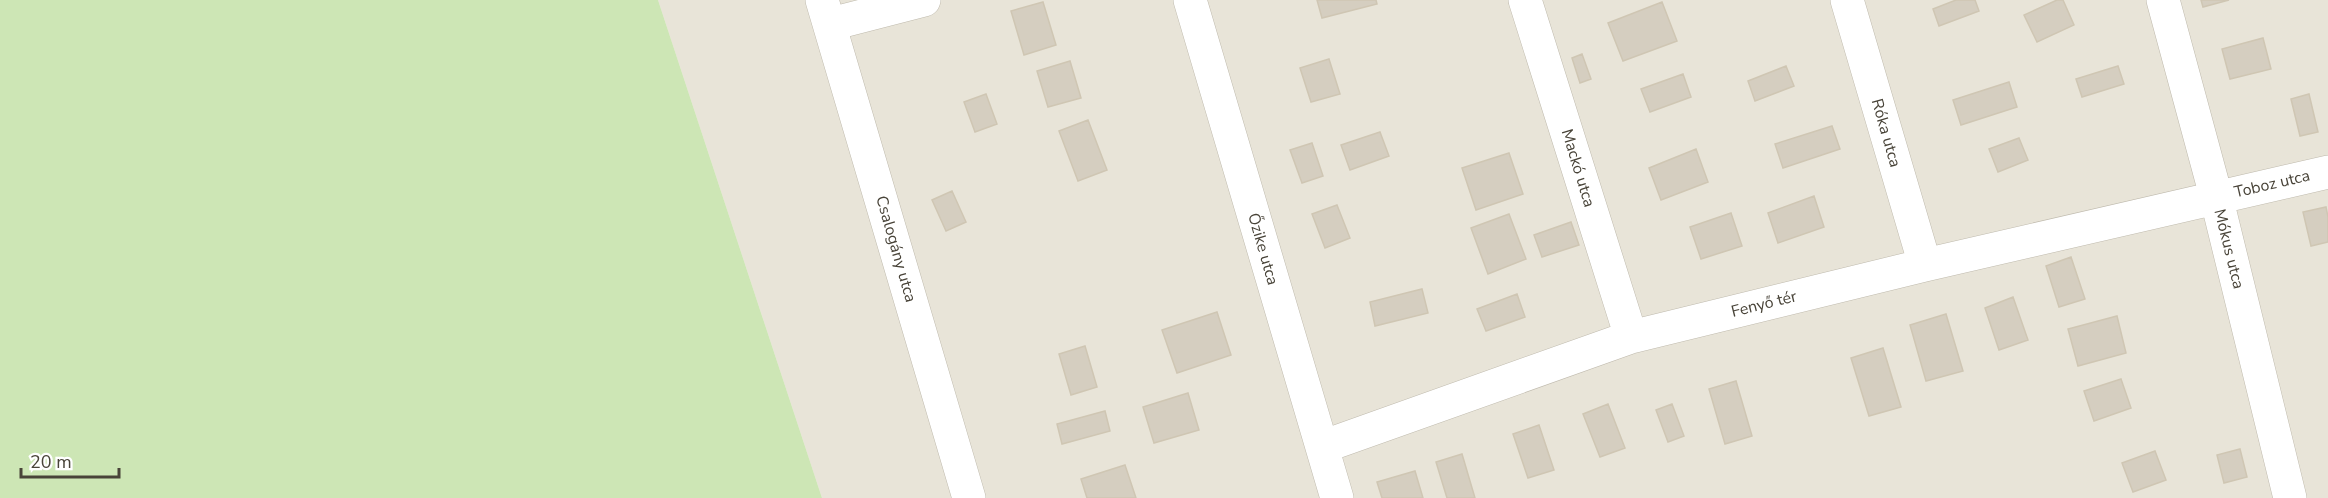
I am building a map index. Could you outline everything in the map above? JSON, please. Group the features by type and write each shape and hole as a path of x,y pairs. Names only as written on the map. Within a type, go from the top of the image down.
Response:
{"street":[{"path":"826,12 924,0"},
{"name":"Őzike utca","path":"1190,0 1337,498"},
{"name":"Mackó utca","path":"1525,0 1630,337"},
{"name":"Róka utca","path":"1847,0 1925,265"},
{"name":"Mókus utca","path":"2163,0 2216,196 2290,498"},
{"name":"Csalogány utca","path":"826,12 969,498"},
{"name":"Toboz utca","path":"2216,196 2328,172"},
{"name":"Fenyő tér","path":"1322,447 1630,337 2216,196"}],"shaded area":[{"path":"658,0 2328,0 2328,498 822,498"}],"green space":[{"path":"0,0 658,0 822,498 0,498"}],"building":[{"path":"1317,0 1376,0 1377,4 1322,18"},
{"path":"1956,0 1975,0 1979,11 1939,26 1933,9"},
{"path":"2057,0 2063,0 2074,25 2037,42 2024,15"},
{"path":"2201,0 2229,0 2203,7"},
{"path":"1043,2 1056,45 1024,55 1011,11"},
{"path":"1662,2 1677,41 1623,61 1608,23"},
{"path":"2263,38 2271,69 2230,79 2222,49"},
{"path":"1582,54 1591,79 1580,83 1572,58"},
{"path":"1329,59 1340,94 1311,102 1300,68"},
{"path":"1070,61 1081,98 1048,107 1037,71"},
{"path":"1786,66 1794,86 1755,101 1748,81"},
{"path":"2118,66 2124,84 2082,97 2076,79"},
{"path":"1683,74 1691,97 1650,112 1641,89"},
{"path":"2009,82 2017,107 1961,125 1953,100"},
{"path":"986,94 997,124 975,132 964,102"},
{"path":"2309,94 2318,132 2300,136 2291,99"},
{"path":"1088,120 1107,170 1078,181 1059,131"},
{"path":"1832,126 1840,149 1783,168 1775,144"},
{"path":"1380,132 1389,156 1350,170 1341,145"},
{"path":"2019,138 2028,160 1998,172 1989,149"},
{"path":"1312,143 1323,176 1302,183 1290,150"},
{"path":"1696,149 1708,182 1661,200 1649,168"},
{"path":"1509,153 1523,194 1476,210 1462,168"},
{"path":"952,191 966,222 946,231 932,200"},
{"path":"1814,196 1824,227 1778,243 1768,213"},
{"path":"1337,205 1350,238 1325,248 1312,214"},
{"path":"2326,207 2328,242 2311,246 2303,212"},
{"path":"1731,213 1742,246 1701,259 1690,227"},
{"path":"1509,214 1526,259 1488,274 1471,228"},
{"path":"1571,222 1579,245 1542,257 1534,235"},
{"path":"2071,257 2085,299 2059,307 2046,266"},
{"path":"1422,289 1428,313 1375,326 1370,302"},
{"path":"1517,294 1525,317 1486,331 1477,309"},
{"path":"2013,297 2028,340 1999,350 1985,308"},
{"path":"1217,312 1231,355 1177,373 1162,330"},
{"path":"1946,314 1963,371 1926,381 1910,325"},
{"path":"2117,316 2126,353 2078,366 2068,329"},
{"path":"1085,346 1097,387 1071,395 1059,354"},
{"path":"1883,348 1901,407 1869,416 1851,358"},
{"path":"2121,379 2131,408 2094,421 2084,391"},
{"path":"1736,381 1752,436 1725,444 1709,389"},
{"path":"1188,393 1199,430 1154,443 1143,407"},
{"path":"1608,404 1625,448 1600,457 1583,414"},
{"path":"1672,404 1684,436 1668,442 1656,410"},
{"path":"1105,411 1110,431 1062,444 1057,424"},
{"path":"1539,425 1554,470 1528,478 1513,434"},
{"path":"2240,449 2247,477 2224,483 2217,455"},
{"path":"2155,451 2166,480 2133,492 2122,463"},
{"path":"1462,454 1475,498 1447,498 1436,462"},
{"path":"1125,465 1136,498 1087,498 1081,479"},
{"path":"1415,471 1423,498 1382,498 1377,482"}]}
